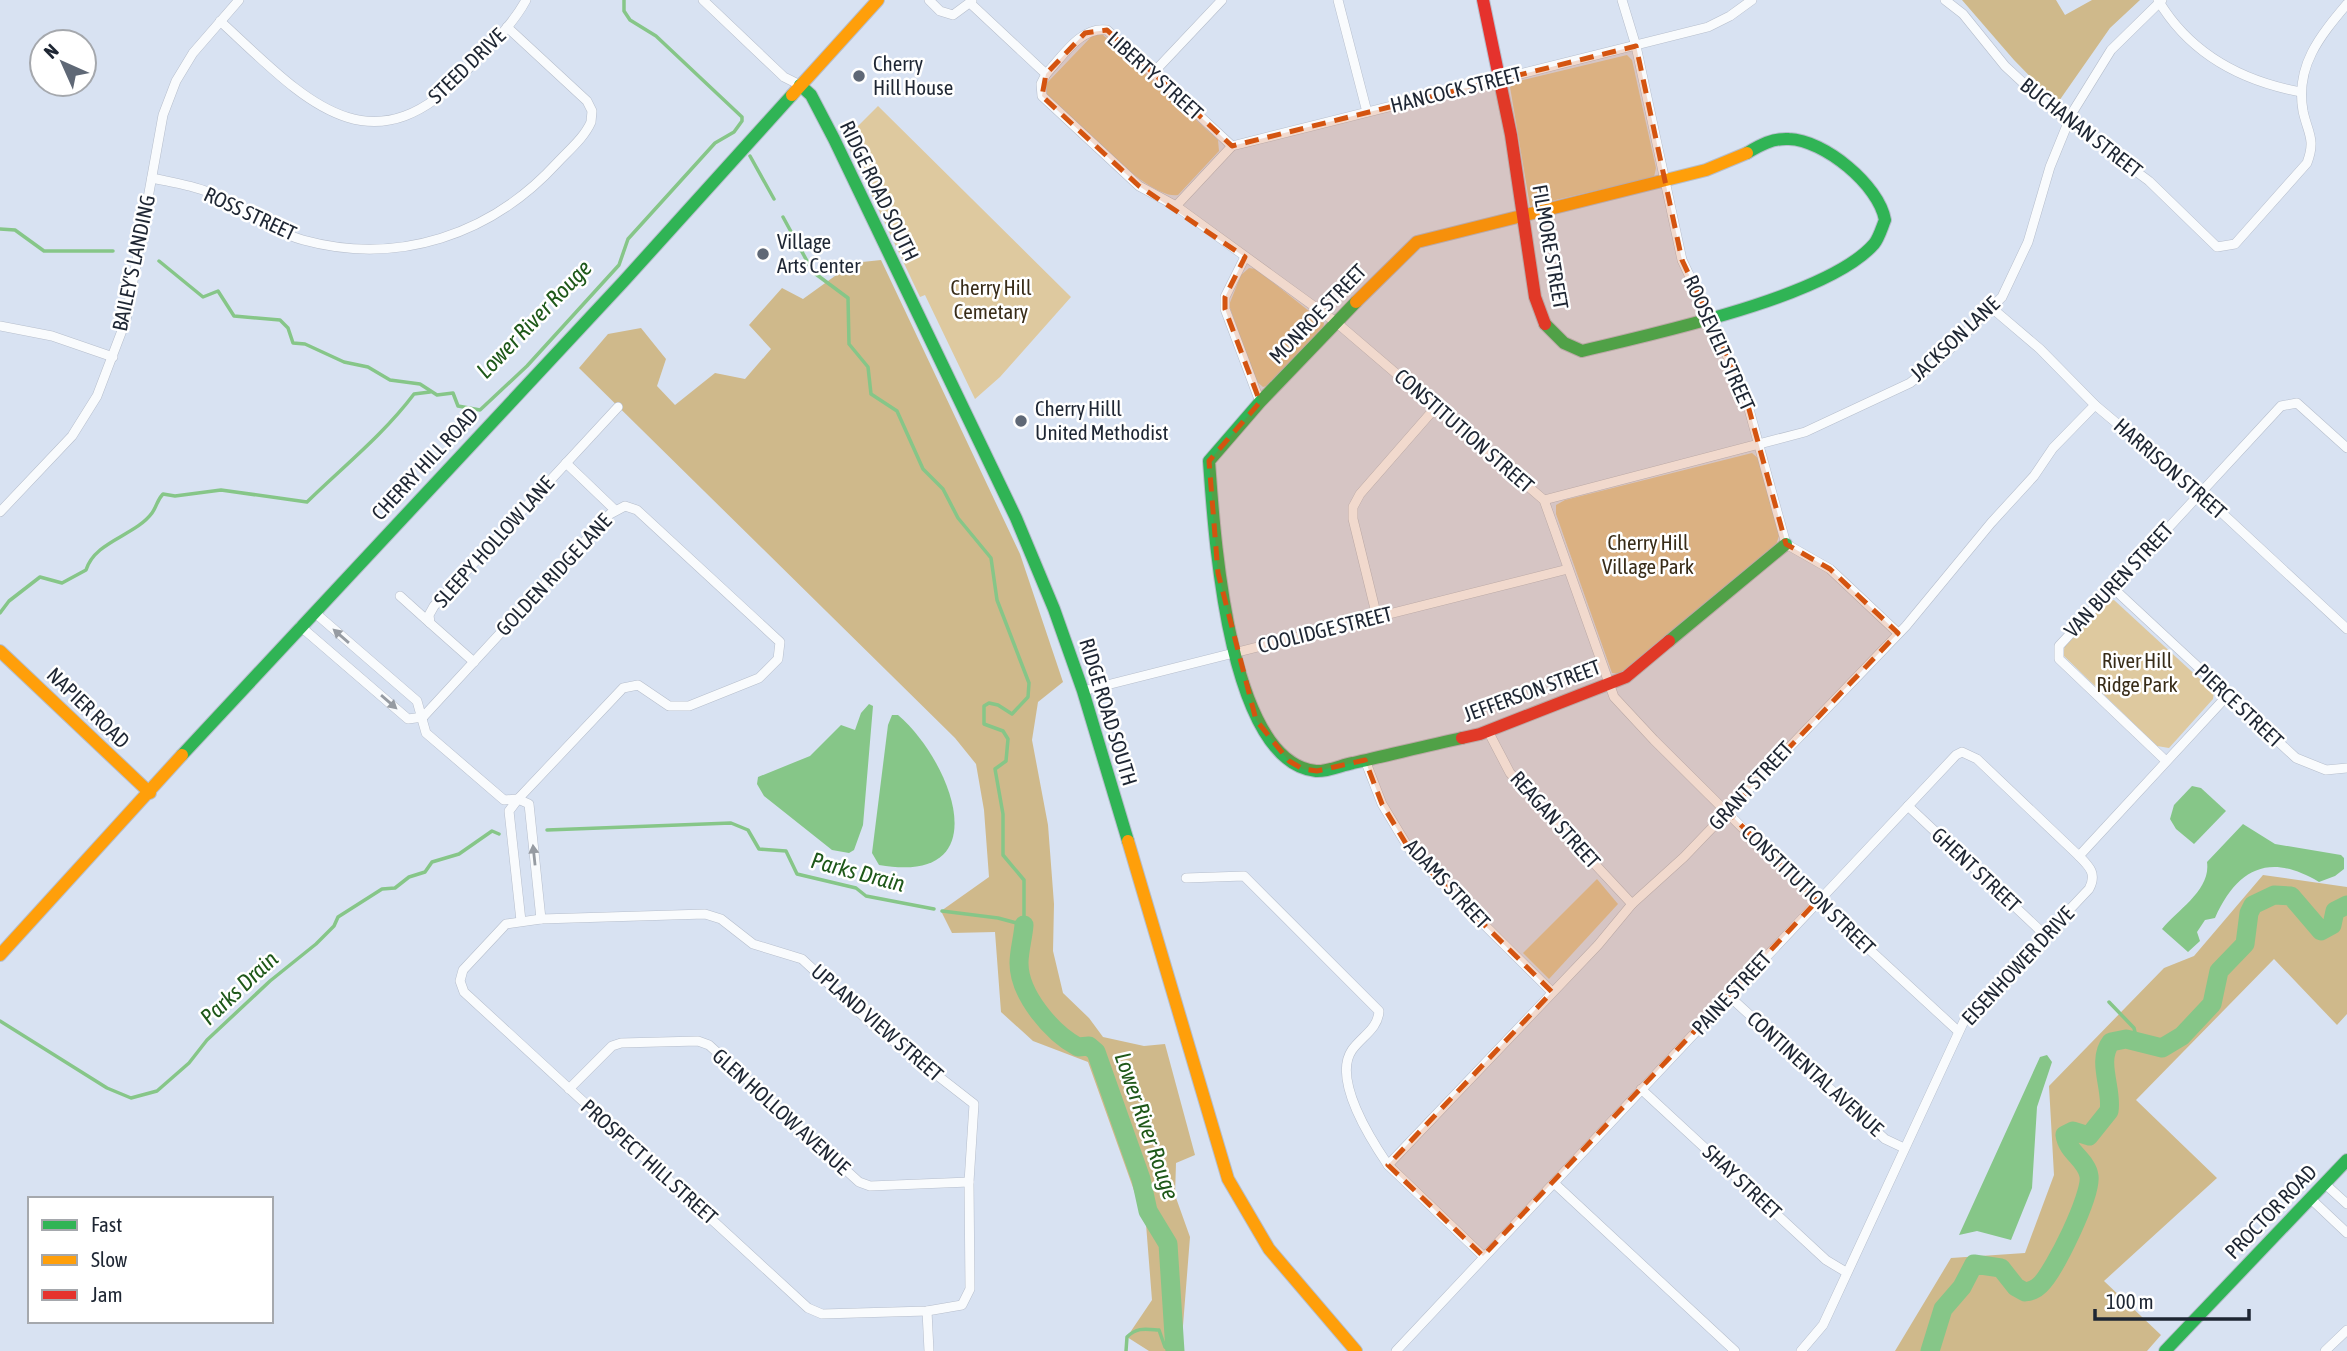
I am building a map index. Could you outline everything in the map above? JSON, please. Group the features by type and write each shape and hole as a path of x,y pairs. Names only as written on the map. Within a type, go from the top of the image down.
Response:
{"street":[{"name":"BAILEY'S LANDING","path":"1,509 72,436 97,396 126,320 163,115 176,81 199,45 239,0"},
{"name":"STEED DRIVE","path":"220,21 307,98 336,114 369,120 407,116 434,103 507,27 526,0"},
{"path":"702,0 784,77 800,85"},
{"name":"CHERRY HILL ROAD","path":"0,955 300,626 623,282 878,0"},
{"path":"929,0 940,11 953,15 971,2 1046,74"},
{"path":"1154,72 1222,0"},
{"path":"1338,0 1367,113"},
{"name":"FILMORE STREET","path":"1483,0 1502,79 1540,317 1546,327 1572,349 1582,351 1709,317"},
{"name":"ROOSEVELT STREET","path":"1622,0 1636,46 1682,260 1744,391 1786,544"},
{"name":"HANCOCK STREET","path":"1232,146 1708,27 1731,16 1752,0"},
{"name":"BUCHANAN STREET","path":"1945,0 1964,14 2005,66 2068,122 2149,181 2182,216 2217,247 2224,249 2235,244 2306,163 2313,146 2301,92"},
{"path":"2160,1 2177,27 2217,62 2245,78 2301,92 2305,64 2315,43 2347,4"},
{"name":"JACKSON LANE","path":"1544,500 1761,446 1805,432 1910,383 1993,309 2012,279 2028,242 2050,167 2068,122 2111,50 2160,1"},
{"name":"ROSS STREET","path":"152,178 208,192 272,229 338,248 403,248 444,239 470,229 493,217 532,188 585,132 593,117 583,96 507,27"},
{"name":"LIBERTY STREET","path":"1046,74 1085,33 1094,28 1107,30 1232,146"},
{"name":"CONSTITUTION STREET","path":"1046,74 1041,84 1042,96 1139,186 1176,206 1337,323 1544,500 1614,696 1654,740 1817,901 1958,1031"},
{"name":"RIDGE ROAD SOUTH","path":"800,85 811,95 825,122 1017,518 1058,619 1083,691 1228,1179 1269,1249 1356,1351"},
{"name":"MONROE STREET","path":"1236,652 1218,573 1209,461 1260,402 1417,242 1718,167 1768,142 1793,139 1811,144 1838,160 1860,178 1882,210 1885,221 1881,234 1872,246 1803,288 1762,304 1709,317"},
{"path":"1176,206 1232,146"},
{"path":"1245,257 1225,297 1225,309 1260,402"},
{"name":"HARRISON STREET","path":"1993,309 2040,349 2095,405 2200,493 2347,629"},
{"path":"0,326 52,336 113,356"},
{"name":"VAN BUREN STREET","path":"2165,760 2059,659 2057,650 2281,406 2292,402 2347,448"},
{"name":"GRANT STREET","path":"1388,1165 1598,945 1632,904 1670,871 1898,633 2034,476 2053,448 2095,405"},
{"name":"SLEEPY HOLLOW LANE","path":"430,623 429,615 434,606 618,407"},
{"path":"1377,617 1353,519 1353,508 1360,494 1436,408"},
{"name":"SLEEPY HOLLOW LANE","path":"566,463 615,510"},
{"name":"GOLDEN RIDGE LANE","path":"423,718 615,510 628,506 637,510 777,638 780,654 774,666 759,678 685,708 663,703 638,685 623,688 518,799"},
{"path":"1786,544 1830,569 1898,633"},
{"name":"JEFFERSON STREET","path":"1236,652 1256,720 1268,739 1289,761 1317,771 1488,730 1626,677 1786,544"},
{"name":"COOLIDGE STREET","path":"1083,691 1568,569"},
{"name":"PIERCE STREET","path":"2113,588 2296,758 2326,770 2347,768"},
{"name":"SLEEPY HOLLOW LANE","path":"400,596 474,662"},
{"path":"314,612 417,701 426,733 504,800 518,799 528,804 541,919"},
{"path":"300,626 408,719 423,718"},
{"name":"NAPIER ROAD","path":"0,650 150,793"},
{"path":"363,680 376,665"},
{"path":"2079,856 2227,696"},
{"name":"REAGAN STREET","path":"1488,730 1510,773 1632,904"},
{"name":"PAINE STREET","path":"1396,1351 1956,755 1970,754 2079,856"},
{"name":"ADAMS STREET","path":"1365,760 1382,804 1411,852 1552,992"},
{"path":"518,799 509,811 521,921"},
{"name":"GHENT STREET","path":"1908,806 2045,935"},
{"name":"EISENHOWER DRIVE","path":"1801,1351 1823,1325 1958,1031 2094,881 2093,872 2079,856"},
{"path":"1186,878 1244,876 1379,1011 1378,1021 1347,1058 1346,1072 1368,1134 1388,1165 1483,1256"},
{"name":"UPLAND VIEW STREET","path":"506,924 541,919 705,914 721,919 753,944 802,959 874,1026 974,1104 969,1182 968,1297 956,1308 927,1311"},
{"name":"PROSPECT HILL STREET","path":"506,924 463,971 460,981 464,992 569,1089 808,1308 822,1314 927,1311"},
{"name":"CONTINENTAL AVENUE","path":"1729,996 1885,1139 1904,1148"},
{"name":"GLEN HOLLOW AVENUE","path":"569,1089 611,1046 621,1043 698,1041 709,1045 859,1182 870,1186 969,1182"},
{"name":"SHAY STREET","path":"1642,1089 1826,1260 1846,1272"},
{"name":"PROCTOR ROAD","path":"2165,1351 2347,1160"},
{"path":"1554,1183 1735,1351"},
{"path":"2325,1184 2347,1204"},
{"path":"2311,1199 2347,1233"},
{"path":"927,1311 929,1351"},
{"path":"2325,1351 2347,1330"}],"highlighted area":[{"path":"1107,30 1232,146 1636,46 1682,260 1744,391 1786,544 1830,569 1898,633 1728,812 1817,901 1483,1256 1388,1165 1552,992 1411,852 1382,804 1365,760 1317,771 1303,769 1289,761 1256,720 1218,573 1209,461 1260,402 1225,309 1225,297 1245,257 1139,186 1042,96 1046,74 1085,33"}],"green space":[{"path":"1102,34 1218,140 1219,151 1178,195 1165,193 1130,172 1047,95 1046,84 1092,36"},
{"path":"1627,55 1632,60 1656,168 1654,177 1530,206 1510,87 1515,82"},
{"name":"Cherry Hill Cemetary","path":"878,106 1071,297 1000,377 975,399 925,295 920,297 845,139"},
{"path":"1249,268 1256,269 1324,323 1323,330 1270,385 1263,387 1255,380 1229,305 1241,275"},
{"name":"Cherry Hill Village Park","path":"1752,453 1760,460 1779,536 1776,545 1621,674 1612,673 1556,514 1556,505 1565,500"},
{"name":"River Hill Ridge Park","path":"2114,600 2214,692 2213,699 2169,748 2157,746 2063,655 2065,645 2105,602"},
{"path":"1597,879 1618,904 1549,979 1523,953"}],"shaded area":[{"path":"1962,0 2056,0 2065,15 2092,0 2140,0 2110,28 2059,101 2052,99 2014,60"},
{"path":"881,260 1020,554 1063,682 1038,702 1032,740 1048,825 1054,904 1053,951 1063,993 1089,1018 1103,1037 1144,1046 1165,1044 1195,1155 1176,1163 1175,1195 1190,1237 1181,1351 1149,1351 1127,1337 1152,1300 1146,1224 1088,1062 1033,1041 1001,1012 995,932 952,933 941,911 989,877 984,810 976,764 955,738 579,368 608,334 641,328 666,359 657,386 675,405 715,373 745,379 771,349 749,325 782,288 803,299 853,263"},
{"path":"869,704 873,706 863,825 854,850 849,853 832,850 764,796 757,784 758,777 810,756 841,725 855,730 861,713"},
{"path":"892,715 898,715 918,736 935,761 948,788 954,815 952,839 941,857 917,866 879,865 872,853 888,725"},
{"path":"2192,786 2201,788 2226,811 2194,844 2176,829 2170,819 2174,805"},
{"path":"2243,824 2275,844 2341,855 2344,858 2344,869 2319,882 2285,868 2256,870 2234,887 2215,918 2205,920 2197,932 2200,941 2188,952 2162,929 2199,890 2207,872 2207,862"},
{"path":"2263,875 2347,887 2347,1014 2337,1025 2274,959 2136,1100 2217,1178 2104,1281 2161,1335 2147,1351 1895,1351 1951,1258 2025,1253 2054,1175 2049,1086 2164,968 2194,956"},
{"path":"2047,1055 2052,1062 2037,1107 2032,1188 2011,1240 1977,1231 1959,1235 2040,1057"}],"waterway":[{"name":"Lower River Rouge","path":"159,261 203,297 218,291 234,316 280,320 288,328 293,343 305,344 344,362 368,367 390,380 420,384 437,395 453,393 458,406 480,410 527,366 619,265 628,239 715,143 734,132 742,121 742,117 656,36 630,20 624,11 624,0"},
{"name":"Lower River Rouge","path":"750,156 774,199"},
{"name":"Lower River Rouge","path":"783,217 813,272 848,298 849,344 868,367 871,394 897,411 923,469 943,489 958,518 991,558 997,600 1029,683 1028,697 1012,714 998,705 989,703 984,706 984,724 1003,731 1008,739 1006,761 995,769 1003,814 1003,855 1024,880 1024,925 998,918 942,911"},
{"name":"Lower River Rouge","path":"0,229 15,230 44,251 113,251"},
{"path":"0,613 9,601 40,577 62,583 86,570 91,560 106,545 145,521 163,494 175,496 221,490 307,502 377,436 414,394 430,392"},
{"name":"Parks Drain","path":"547,830 731,823 748,830 759,849 786,851 797,874 856,888 866,896 934,909"},
{"name":"Parks Drain","path":"0,1021 107,1088 131,1098 157,1091 189,1063 207,1040 270,981 316,944 334,926 338,917 382,889 395,888 409,877 425,872 432,862 459,854 492,831 499,834"},
{"name":"Lower River Rouge","path":"1930,1351 1943,1309 1962,1287 1974,1264 2001,1268 2016,1287 2025,1292 2040,1285 2054,1265 2079,1215 2089,1176 2085,1165 2069,1146 2065,1135 2073,1131 2089,1136 2109,1111 2105,1058 2111,1042 2126,1039 2162,1048 2182,1036 2212,1004 2219,971 2245,944 2249,913 2253,905 2274,895 2291,896 2321,931 2332,925 2335,911 2347,905"},
{"name":"Lower River Rouge","path":"1024,925 1019,963 1025,988 1048,1023 1068,1041 1078,1047 1089,1046 1096,1052 1141,1179 1148,1211 1168,1244 1175,1351"},
{"path":"2109,1002 2134,1028 2137,1041"},
{"path":"1126,1351 1127,1337 1145,1329 1159,1330 1165,1347 1171,1351"}],"traffic: fast":[{"path":"800,85 811,95 834,139 1016,518 1054,609 1083,691 1128,841"},
{"path":"182,755 623,282 792,95"},
{"path":"1545,324 1564,343 1582,351 1651,335 1737,311 1819,281 1851,263 1876,242 1885,220 1881,207 1861,179 1833,156 1803,141 1789,139 1772,141 1747,153"},
{"path":"1356,302 1260,402 1209,461 1215,537 1231,638 1244,687 1262,728 1286,758 1316,771 1462,738"},
{"path":"1669,641 1786,544"},
{"path":"2165,1351 2347,1160"}],"traffic: slow":[{"path":"792,95 878,0"},
{"path":"1356,302 1417,242 1706,170 1747,153"},
{"path":"0,651 150,793"},
{"path":"0,955 182,755"},
{"path":"1128,841 1228,1179 1269,1249 1356,1351"}],"traffic: jam":[{"path":"1483,0 1511,135 1535,297 1545,324"},
{"path":"1462,738 1480,734 1626,677 1669,641"}],"place":[{"name":"Cherry Hill House","path":"859,76"},
{"name":"Village Arts Center","path":"763,254"},
{"name":"Cherry Hilll United Methodist","path":"1021,421"}]}
